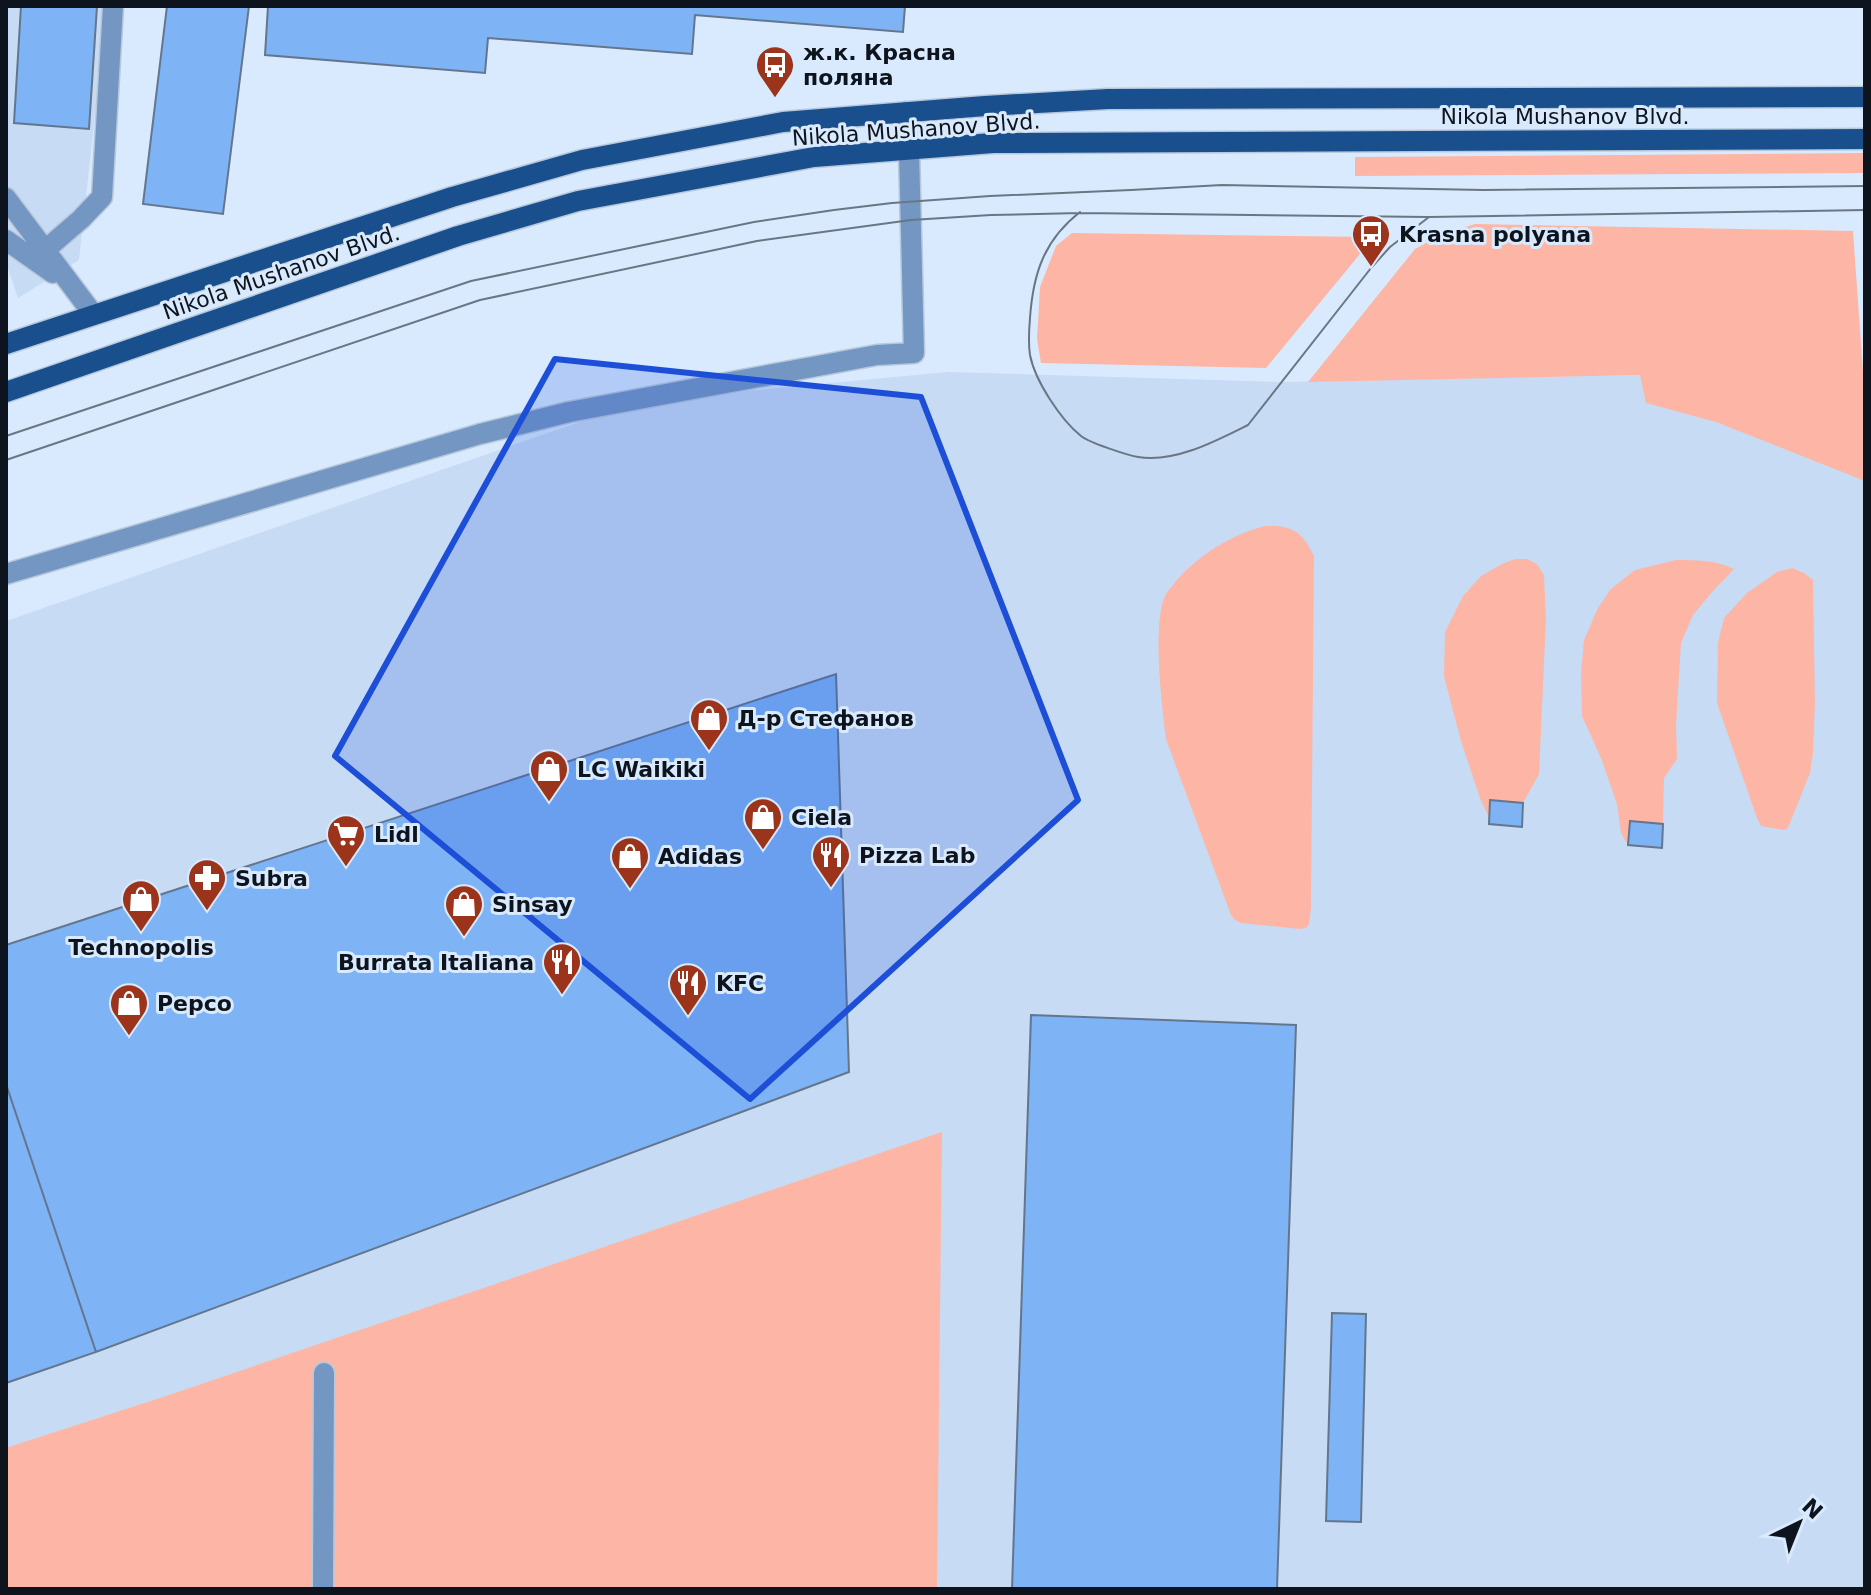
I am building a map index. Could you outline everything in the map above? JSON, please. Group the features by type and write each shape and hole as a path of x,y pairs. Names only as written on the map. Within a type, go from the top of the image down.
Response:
{"main road":[{"name":"Nikola Mushanov Blvd.","path":"6,344 452,197 582,160 783,122 1108,99 1865,97"},
{"name":"Nikola Mushanov Blvd.","path":"6,392 458,236 578,201 814,157 1015,143 1865,139"}],"lane":[{"path":"44,251 102,197 113,6"},
{"path":"6,574 480,434 569,412 877,355 914,353 906,112"},
{"path":"6,198 93,314"},
{"path":"6,240 69,285"},
{"path":"323,1589 324,1373"}],"highlighted area":[{"path":"555,359 921,397 1078,800 750,1099 335,756"}],"shaded area":[{"path":"6,6 107,6 79,260 18,298 6,263"},
{"path":"1865,153 1865,173 1355,176 1355,157"},
{"path":"1475,224 1853,231 1865,372 1865,481 1716,422 1646,403 1640,375 1308,382 1415,249 1442,234"},
{"path":"1072,233 1374,237 1266,368 1041,363 1037,339 1040,287 1056,246"},
{"path":"948,372 1281,382 1865,372 1865,1589 6,1589 6,621 594,417 747,391"},
{"path":"1265,526 1295,531 1314,556 1311,908 1309,924 1300,929 1241,923 1231,915 1166,739 1160,687 1159,626 1167,592 1185,571 1206,554 1240,535"},
{"path":"1515,559 1527,559 1537,564 1544,575 1546,619 1539,774 1523,803 1490,800 1489,818 1461,741 1444,676 1445,632 1463,596 1481,576"},
{"path":"1676,560 1713,562 1734,569 1693,615 1681,643 1677,759 1664,778 1663,824 1631,821 1628,845 1621,833 1617,804 1601,758 1582,716 1584,640 1598,608 1611,589 1635,570"},
{"path":"1792,568 1813,580 1815,704 1810,773 1790,823 1783,830 1761,826 1717,703 1718,643 1724,618 1747,593 1777,572"},
{"path":"942,1132 937,1589 6,1589 6,1448"}],"building":[{"path":"21,6 97,6 89,129 14,123"},
{"path":"167,6 249,6 223,214 143,204"},
{"path":"268,6 905,6 903,32 695,15 692,54 488,38 485,73 265,55"},
{"path":"836,674 849,1072 96,1352 6,1084 6,945"},
{"path":"1490,800 1523,803 1522,827 1489,824"},
{"path":"1630,821 1663,824 1662,848 1628,845"},
{"path":"1031,1015 1296,1025 1277,1589 1012,1589"},
{"path":"6,1084 96,1352 6,1383"},
{"path":"1332,1313 1366,1314 1361,1522 1326,1521"}],"tram line":[{"path":"6,436 471,281 754,222 834,210 990,196 1222,185 1484,190 1865,186"},
{"path":"6,460 480,300 757,241 911,220 1080,213 1429,217 1865,210"},
{"path":"1080,212 1057,234 1038,273 1029,332 1033,365 1050,399 1081,436 1118,451 1152,458 1181,454 1248,425 1371,268 1390,247 1429,217"}],"place":[{"name":"ж.к. Красна поляна","path":"775,99"},
{"name":"Krasna polyana","path":"1371,268"},
{"name":"Д-р Стефанов","path":"709,752"},
{"name":"LC Waikiki","path":"549,803"},
{"name":"Ciela","path":"763,851"},
{"name":"Lidl","path":"346,868"},
{"name":"Pizza Lab","path":"831,889"},
{"name":"Adidas","path":"630,890"},
{"name":"Subra","path":"207,912"},
{"name":"Technopolis","path":"141,933"},
{"name":"Sinsay","path":"464,938"},
{"name":"Burrata Italiana","path":"562,996"},
{"name":"KFC","path":"688,1017"},
{"name":"Pepco","path":"129,1037"}]}
